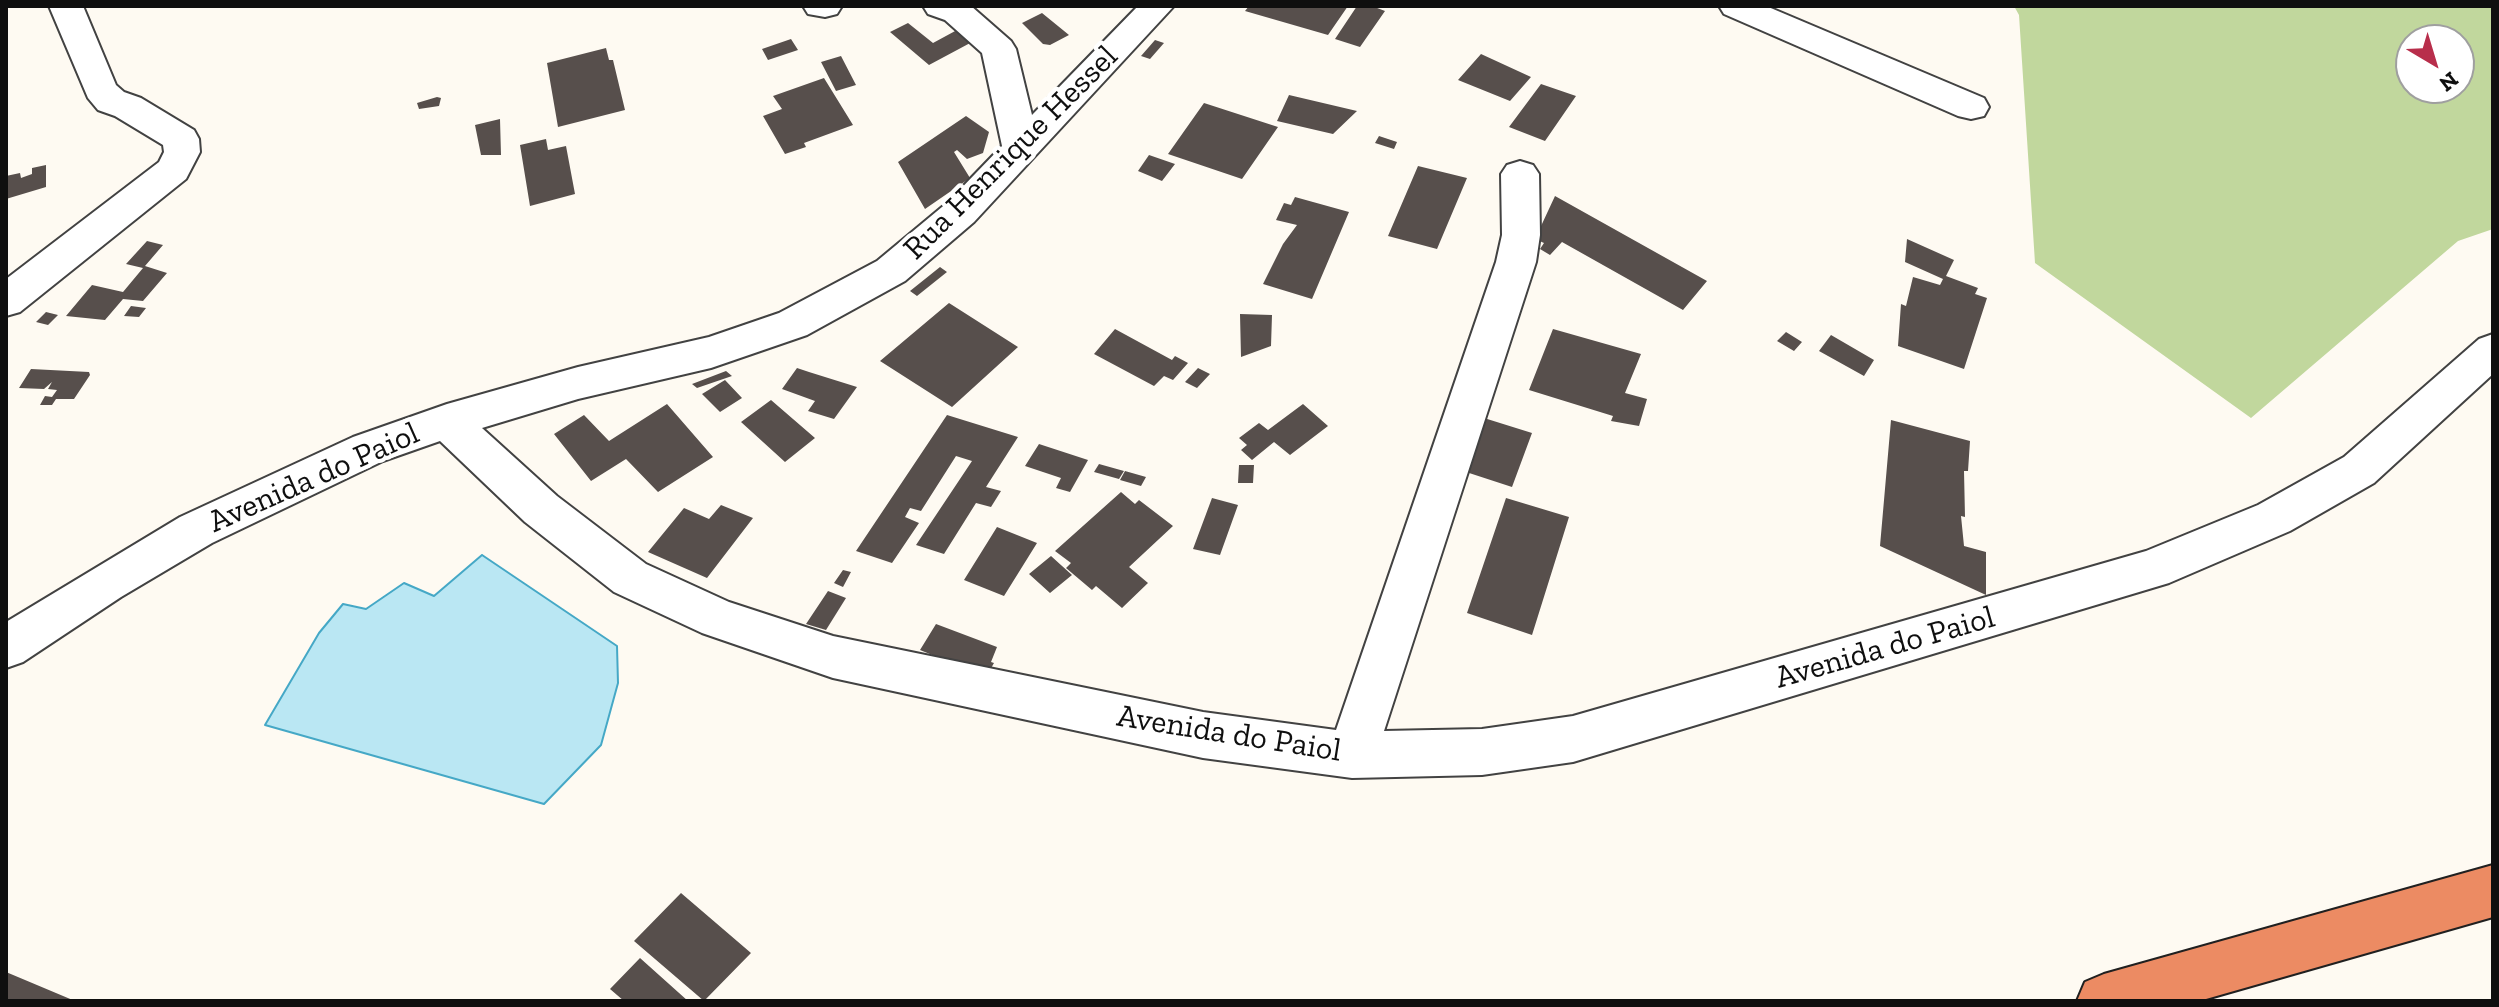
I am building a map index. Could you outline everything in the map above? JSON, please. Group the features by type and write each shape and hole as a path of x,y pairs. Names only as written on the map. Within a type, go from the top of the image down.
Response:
{"highway":[{"path":"2104,1001 2493,891"}],"street":[{"path":"6,301 173,170 182,152 181,139 128,107 111,101 101,90 66,6"},
{"path":"940,6 969,21 999,49 1021,148"},
{"name":"Rua Henrique Hessel","path":"447,421 578,383 711,352 793,324 891,271 961,212 1157,6"},
{"path":"1736,6 1971,107"},
{"path":"1352,755 1516,262 1521,235 1520,174"},
{"name":"Avenida do Paiol","path":"6,647 105,583 196,530 368,449 447,421 541,509 630,578 718,619 833,657 1203,735 1352,755 1482,752 1573,739 2153,569 2274,518 2359,470 2493,350"}],"green space":[{"path":"2014,6 2493,6 2493,229 2458,241 2251,418 2035,263 2019,15"}],"water":[{"path":"482,555 617,646 618,683 601,745 544,804 265,725 319,633 343,604 366,609 404,583 434,596"}],"building":[{"path":"1249,6 1348,6 1328,35 1245,11"},
{"path":"1357,6 1372,6 1385,11 1360,47 1335,39"},
{"path":"1042,13 1069,35 1050,45 1043,44 1022,23"},
{"path":"908,23 933,43 957,30 972,42 929,65 890,32"},
{"path":"791,39 798,50 768,60 762,49"},
{"path":"1155,40 1164,43 1150,59 1141,56"},
{"path":"606,48 609,60 613,60 625,110 558,127 547,63"},
{"path":"1481,54 1531,77 1510,101 1458,80"},
{"path":"841,56 856,85 836,91 821,62"},
{"path":"824,78 853,125 804,143 806,147 785,154 763,116 782,109 773,96"},
{"path":"1541,84 1576,96 1545,141 1509,127"},
{"path":"1289,95 1357,111 1333,134 1277,121"},
{"path":"441,98 439,106 419,109 417,103"},
{"path":"1204,103 1278,127 1242,179 1168,154"},
{"path":"966,116 989,132 983,153 967,159 957,150 954,152 970,178 925,209 898,162"},
{"path":"500,119 501,155 481,155 475,125"},
{"path":"1379,136 1397,142 1394,149 1375,143"},
{"path":"546,139 548,150 566,146 575,194 530,206 520,145"},
{"path":"1149,155 1175,164 1162,181 1138,171"},
{"path":"46,165 46,187 6,199 6,176 20,173 21,178 32,174 32,168"},
{"path":"1418,166 1467,178 1437,249 1388,236"},
{"path":"1555,196 1707,281 1683,310 1562,242 1550,255 1540,249 1544,243 1535,239"},
{"path":"1295,197 1349,212 1312,299 1263,284 1283,244 1297,225 1276,220 1284,203 1291,205"},
{"path":"1907,239 1954,260 1946,276 1978,288 1975,294 1987,298 1964,369 1898,346 1901,304 1906,306 1913,277 1940,285 1943,279 1905,262"},
{"path":"147,241 163,245 145,266 167,273 143,301 123,299 105,320 66,316 92,285 123,292 143,268 126,264"},
{"path":"940,267 947,272 917,296 910,291"},
{"path":"949,303 1018,347 952,407 880,361"},
{"path":"131,306 146,308 139,317 124,316"},
{"path":"46,312 58,315 48,325 36,322"},
{"path":"1240,314 1272,315 1271,346 1241,357"},
{"path":"1115,329 1172,360 1175,356 1188,363 1173,380 1164,376 1154,386 1094,354"},
{"path":"1553,329 1641,354 1625,393 1647,399 1639,426 1611,421 1613,416 1529,390"},
{"path":"1786,332 1802,342 1794,351 1777,341"},
{"path":"1831,335 1874,360 1864,376 1819,351"},
{"path":"797,368 857,387 834,419 808,411 815,401 782,389"},
{"path":"1198,368 1210,374 1197,388 1185,382"},
{"path":"31,369 89,372 90,375 74,399 56,399 52,405 40,405 45,396 52,397 57,390 48,389 52,382 44,389 19,388"},
{"path":"726,371 732,376 697,388 692,384"},
{"path":"725,380 742,398 720,412 702,394"},
{"path":"771,400 815,438 785,462 741,422"},
{"path":"667,404 713,457 658,492 626,459 591,481 554,434 584,415 609,441"},
{"path":"1303,404 1328,426 1290,455 1274,442 1252,460 1241,450 1247,445 1239,438 1259,423 1268,430"},
{"path":"947,415 1018,437 986,487 1001,491 991,507 976,503 944,554 916,545 972,461 956,456 921,511 910,508 905,517 919,523 892,563 856,551"},
{"path":"1484,418 1532,433 1512,487 1463,471"},
{"path":"1891,420 1970,441 1968,471 1964,471 1965,517 1961,516 1964,546 1986,552 1986,595 1880,546"},
{"path":"1039,444 1088,460 1070,492 1056,488 1061,478 1025,466"},
{"path":"1099,464 1124,471 1119,479 1094,472"},
{"path":"1239,465 1254,465 1253,483 1238,483"},
{"path":"1125,471 1146,477 1141,486 1120,480"},
{"path":"1121,492 1135,504 1139,500 1173,526 1129,567 1148,583 1122,608 1096,586 1092,590 1066,568 1071,563 1055,551"},
{"path":"1212,498 1238,505 1220,555 1193,549"},
{"path":"1506,498 1569,517 1532,635 1467,613"},
{"path":"721,505 753,518 707,578 648,552 684,508 709,519"},
{"path":"997,527 1037,543 1004,596 964,580"},
{"path":"1051,556 1072,575 1050,593 1029,574"},
{"path":"843,570 851,572 843,587 834,583"},
{"path":"828,591 846,598 826,630 806,624"},
{"path":"936,624 997,647 991,662 994,663 986,677 920,650"},
{"path":"681,893 751,953 704,1001 634,941"},
{"path":"640,958 688,1001 624,1001 610,989"},
{"path":"6,972 75,1001 6,1001"}]}
